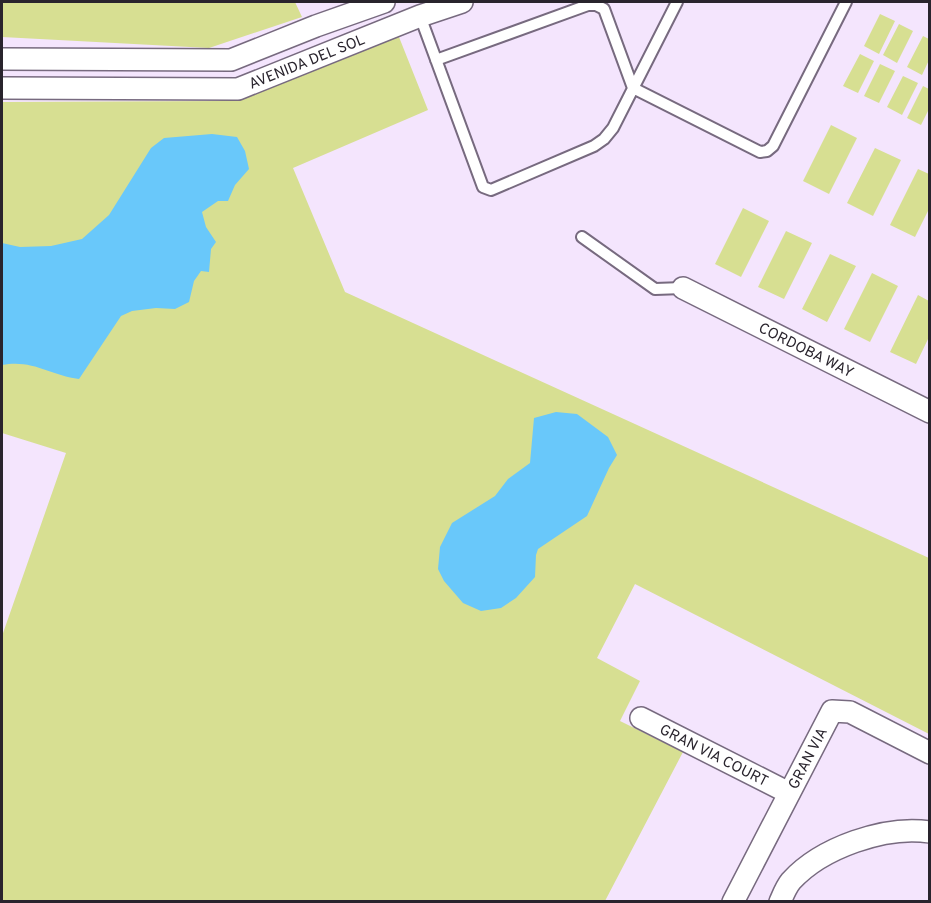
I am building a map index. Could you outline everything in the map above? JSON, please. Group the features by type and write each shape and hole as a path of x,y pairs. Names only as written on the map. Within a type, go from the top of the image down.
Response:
{"street":[{"name":"AVENIDA DEL SOL","path":"2,59 231,60 384,2"},
{"name":"AVENIDA DEL SOL","path":"2,88 238,89 430,9 462,2"},
{"name":"CORDOBA WAY","path":"682,288 930,412"},
{"name":"GRAN VIA","path":"733,902 832,711 850,712 930,753"},
{"name":"GRAN VIA COURT","path":"641,718 789,793"},
{"path":"780,902 789,882 816,859 865,837 914,830 930,832"}],"lane":[{"path":"430,9 436,60 483,187 491,190 594,146 604,139 613,128 677,2"},
{"path":"436,60 588,5 596,5 604,9 633,88 760,152 767,151 773,146 846,2"},
{"path":"582,237 656,289 682,288"}],"green space":[{"path":"2,2 295,2 302,17 209,48 2,37"},
{"path":"880,14 895,21 879,54 864,46"},
{"path":"899,24 913,31 897,63 883,55"},
{"path":"923,36 929,39 929,60 922,75 907,67"},
{"path":"399,37 428,110 293,168 345,292 929,558 929,734 635,584 597,658 640,681 620,721 683,752 605,901 2,901 2,636 66,453 2,433 2,102 219,101"},
{"path":"860,54 874,61 858,93 843,86"},
{"path":"880,64 895,71 879,103 864,96"},
{"path":"903,76 918,83 902,115 887,107"},
{"path":"923,86 929,89 929,109 921,125 907,118"},
{"path":"831,125 857,138 829,194 803,181"},
{"path":"875,148 901,160 873,216 847,203"},
{"path":"918,169 929,174 929,209 915,237 890,225"},
{"path":"743,208 769,221 741,277 715,264"},
{"path":"786,231 812,243 784,299 758,287"},
{"path":"830,254 856,266 827,322 802,309"},
{"path":"872,273 898,286 870,342 844,329"},
{"path":"918,295 929,301 929,337 916,364 890,352"}],"water":[{"path":"212,134 237,137 245,151 249,169 235,185 228,201 218,201 202,212 206,227 216,242 211,249 209,272 201,271 194,281 189,302 175,309 156,308 132,311 121,316 79,379 23,364 2,365 2,243 20,247 51,246 82,239 109,215 151,148 164,138"},
{"path":"556,412 577,414 608,437 617,455 587,516 538,549 535,577 516,598 501,608 481,611 463,603 444,581 438,569 440,547 452,523 495,496 508,479 530,463 534,418"}]}
